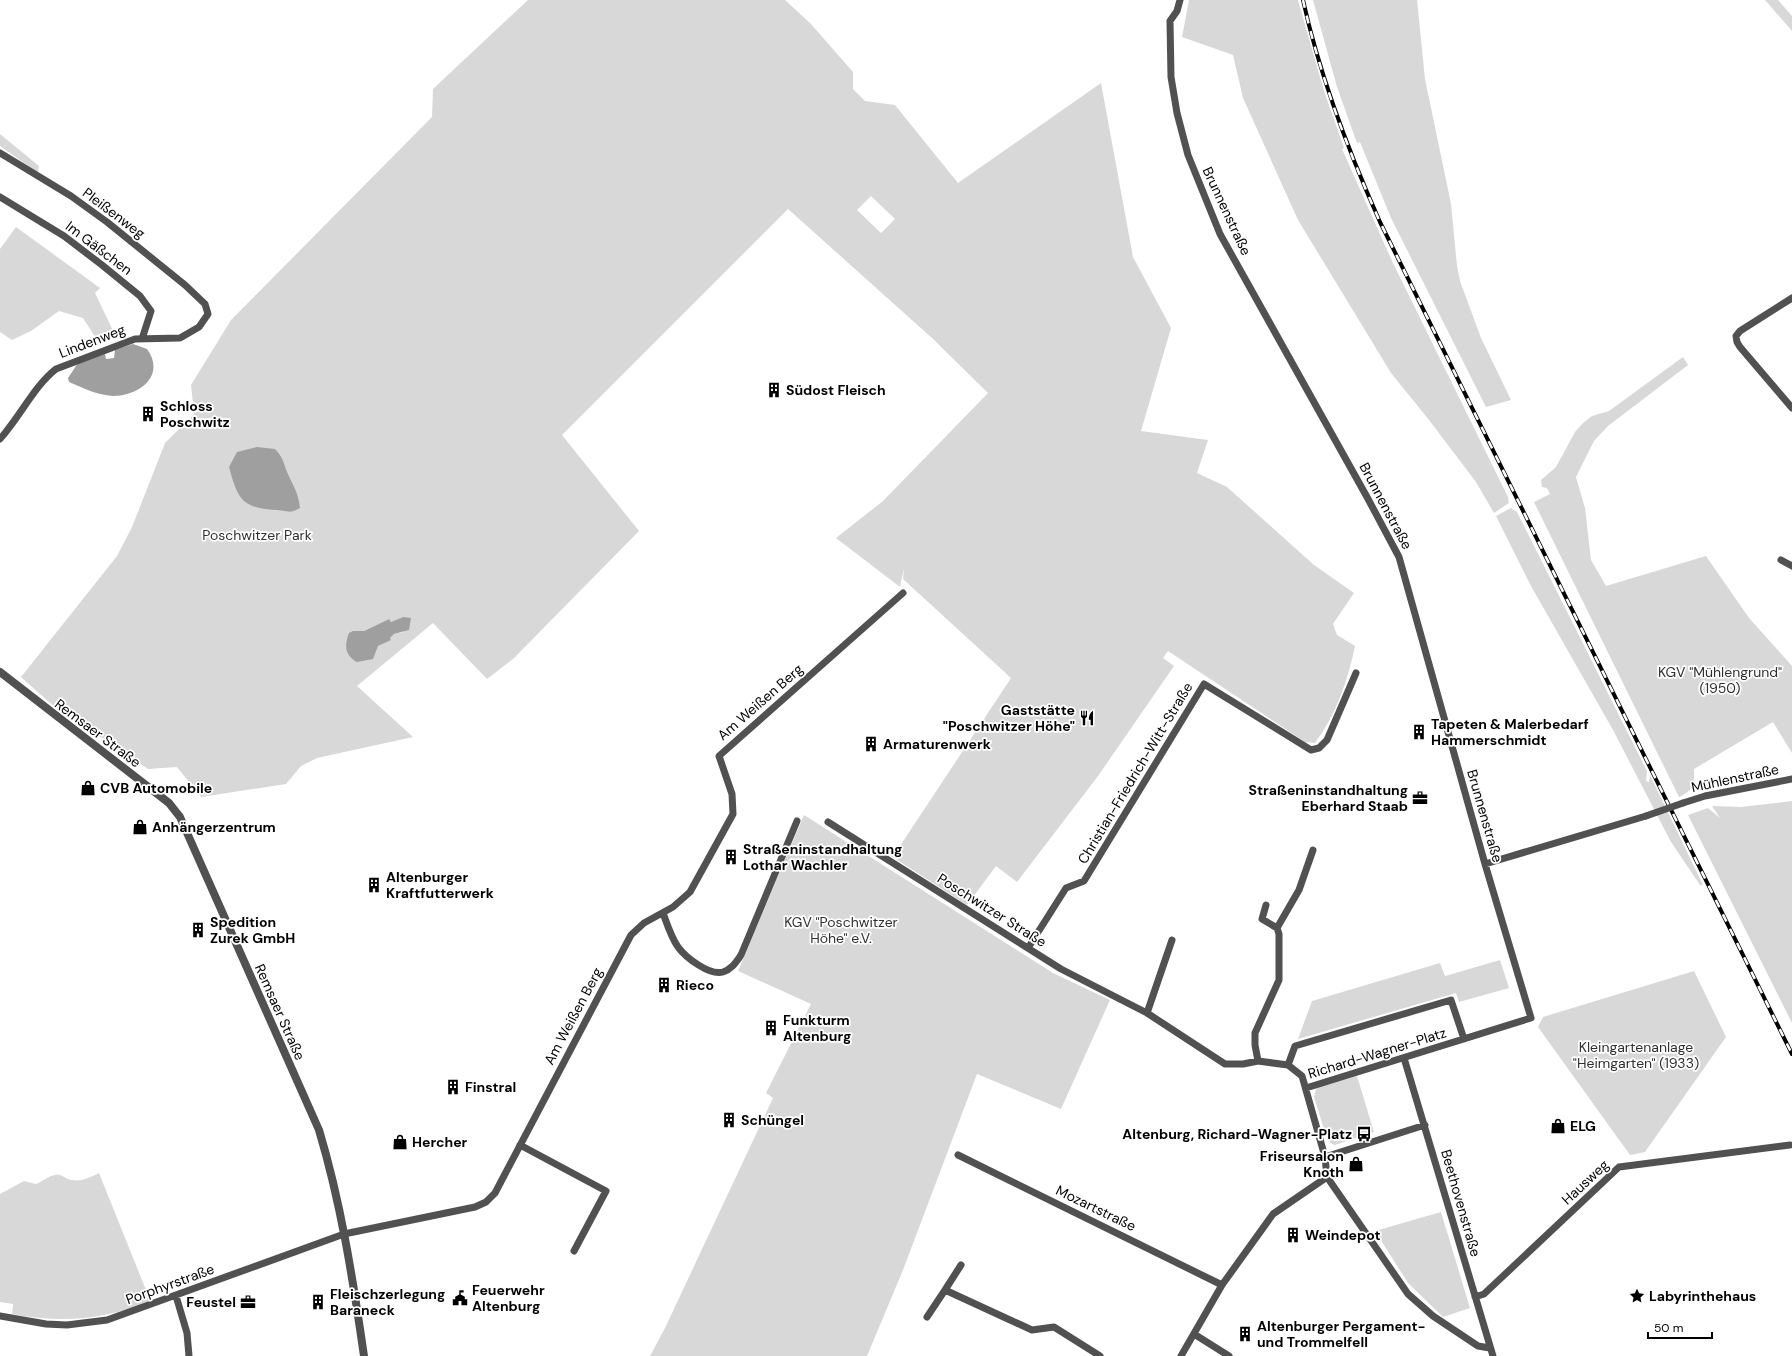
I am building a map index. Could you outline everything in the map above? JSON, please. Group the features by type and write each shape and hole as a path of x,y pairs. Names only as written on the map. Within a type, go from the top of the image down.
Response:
{"street":[{"name":"Brunnenstraße","path":"1180,0 1177,11 1170,21 1169,28 1171,77 1177,113 1188,155 1220,234 1399,557 1485,864 1531,1018"},
{"name":"Pleißenweg","path":"0,153 71,196 107,222 205,304"},
{"name":"Im Gäßchen","path":"0,197 64,236 140,296 151,311 142,338"},
{"path":"1792,298 1740,331 1736,336 1740,347 1792,408"},
{"name":"Lindenweg","path":"0,439 14,424 47,376 56,369 135,339 180,338 199,327 208,314 205,304"},
{"path":"1781,560 1792,566"},
{"name":"Am Weißen Berg","path":"344,1234 415,1221 475,1207 486,1202 495,1193 631,935 644,923 673,907 690,892 732,814 732,794 719,756 903,593"},
{"name":"Remsaer Straße","path":"0,672 169,803 180,817 319,1130 329,1161 344,1234 364,1356"},
{"name":"Christian-Friedrich-Witt-Straße","path":"1028,948 1066,888 1084,881 1204,684 1311,750 1319,748 1327,740 1356,673"},
{"name":"Mühlenstraße","path":"1485,864 1646,816 1705,796 1792,779"},
{"path":"663,913 671,934 685,956 702,967 713,971 722,972 728,970 734,965 741,955 797,821"},
{"name":"Poschwitzer Straße","path":"828,822 1061,969 1147,1014 1225,1064 1242,1064 1258,1061 1288,1065"},
{"path":"1277,928 1299,890 1314,850"},
{"path":"1258,1061 1255,1045 1256,1033 1279,980 1279,934 1277,928 1262,918 1266,905"},
{"path":"1147,1014 1172,940"},
{"name":"Richard-Wagner-Platz","path":"1288,1065 1295,1046 1451,1000 1464,1039"},
{"name":"Richard-Wagner-Platz","path":"1325,1157 1306,1088 1531,1018"},
{"name":"Beethovenstraße","path":"1404,1058 1425,1124 1493,1356"},
{"path":"1288,1065 1302,1076 1306,1088"},
{"path":"1425,1124 1325,1157 1327,1177 1408,1294 1433,1316 1478,1346 1490,1348"},
{"path":"520,1144 606,1191 574,1250"},
{"name":"Hausweg","path":"1475,1297 1484,1294 1619,1167 1790,1146"},
{"name":"Mozartstraße","path":"958,1155 1222,1285"},
{"path":"1181,1356 1222,1285 1273,1214 1327,1177"},
{"name":"Porphyrstraße","path":"0,1316 46,1324 88,1323 107,1320 344,1234"},
{"path":"927,1317 961,1265"},
{"path":"945,1290 1032,1330 1054,1327 1100,1356"},
{"path":"176,1296 187,1333 189,1356"},
{"path":"1194,1334 1229,1356"}],"green space":[{"name":"Poschwitzer Park","path":"528,0 785,0 810,23 853,72 853,89 865,101 895,105 958,183 1101,83 1133,257 1171,328 1141,431 1208,440 1197,473 1227,487 1314,565 1354,593 1333,624 1337,635 1355,646 1352,659 1345,684 1335,709 1315,743 1305,742 1168,651 1163,658 1174,666 1098,776 1017,882 996,866 967,905 888,854 900,846 1011,678 903,579 904,568 900,587 836,538 883,501 988,393 932,338 788,209 562,435 639,531 513,659 487,679 433,623 357,686 413,737 317,758 301,766 286,784 201,797 177,767 148,769 50,703 21,677 117,556 132,527 165,443 194,414 191,385 231,320 432,117 433,89","holes":["871,196 895,219 881,233 857,210","403,617 404,632 394,634 389,638 391,639 378,646 353,631 364,631 389,619 391,622"]},
{"path":"1189,0 1298,0 1324,91 1344,148 1342,149 1392,261 1508,497 1509,503 1494,513 1476,482 1391,373 1298,220 1243,98 1233,55 1182,37"},
{"path":"1313,0 1417,0 1425,79 1451,204 1457,266 1460,281 1481,338 1511,400 1486,407 1391,218 1360,142 1357,143 1337,87"},
{"path":"1765,0 1778,0 1792,16 1792,31"},
{"path":"0,134 39,166 38,173 0,146"},
{"path":"16,227 100,288 95,293 116,337 99,343 83,318 59,311 31,331 12,340 0,332 0,249"},
{"name":"KGV \"Mühlengrund\" (1950)","path":"1683,357 1688,365 1608,426 1594,441 1576,477 1585,508 1591,560 1606,586 1706,556 1749,618 1792,666 1792,753 1773,722 1694,769 1694,779 1691,789 1679,797 1534,502 1550,494 1547,488 1542,487 1541,480 1556,467 1575,432 1583,423 1592,416 1609,411"},
{"path":"1511,508 1517,512 1647,771 1646,781 1649,782 1650,775 1703,885 1700,885 1671,842 1613,730 1531,586 1496,516"},
{"path":"1792,801 1792,1023 1688,815 1708,808 1720,818 1712,806 1741,807"},
{"name":"KGV \"Poschwitzer Höhe\" e.V.","path":"804,815 1053,973 1110,1000 1061,1109 977,1074 903,1270 867,1356 650,1356 665,1328 773,1098 766,1093 811,1004 738,971"},
{"path":"1500,960 1509,988 1459,1002 1456,993 1298,1039 1312,1001 1440,963 1445,976"},
{"name":"Kleingartenanlage \"Heimgarten\" (1933)","path":"1694,971 1726,1037 1645,1152 1630,1155 1538,1027 1543,1017"},
{"path":"1357,1076 1374,1132 1335,1145 1332,1144 1327,1139 1314,1097 1316,1089"},
{"path":"99,1173 150,1300 116,1312 82,1318 47,1319 12,1314 13,1304 0,1302 0,1194 24,1181 36,1184 51,1176 57,1175 61,1175 67,1179 80,1180"},
{"path":"1441,1212 1470,1308 1443,1317 1408,1283 1375,1231"}],"shaded area":[{"path":"133,344 147,349 152,358 154,367 152,375 141,388 123,395 113,396 96,393 69,382 68,378 78,363 105,354 106,359 114,358 115,350"},
{"path":"257,447 275,449 280,455 297,493 300,508 289,512 265,509 249,504 239,495 229,467 237,452"},
{"path":"403,617 411,618 409,630 394,634 390,638 391,640 378,646 373,659 357,662 350,656 346,646 349,633 353,631 364,631 389,619 391,622"}],"railway":[{"path":"1303,0 1326,85 1357,168 1380,222 1792,1054"}],"place":[{"name":"Südost Fleisch","path":"774,390"},
{"name":"Schloss Poschwitz","path":"148,414"},
{"name":"Gaststätte \"Poschwitzer Höhe\"","path":"1087,718"},
{"name":"Tapeten & Malerbedarf Hammerschmidt","path":"1419,732"},
{"name":"Armaturenwerk","path":"871,744"},
{"name":"CVB Automobile","path":"88,788"},
{"name":"Straßeninstandhaltung Eberhard Staab","path":"1420,798"},
{"name":"Anhängerzentrum","path":"140,827"},
{"name":"Straßeninstandhaltung Lothar Wachler","path":"731,857"},
{"name":"Altenburger Kraftfutterwerk","path":"374,885"},
{"name":"Spedition Zurek GmbH","path":"198,930"},
{"name":"Rieco","path":"664,985"},
{"name":"Funkturm Altenburg","path":"771,1028"},
{"name":"Finstral","path":"453,1087"},
{"name":"Schüngel","path":"729,1120"},
{"name":"ELG","path":"1558,1126"},
{"name":"Altenburg, Richard-Wagner-Platz","path":"1364,1134"},
{"name":"Hercher","path":"400,1142"},
{"name":"Friseursalon Knoth","path":"1356,1164"},
{"name":"Weindepot","path":"1293,1235"},
{"name":"Labyrinthehaus","path":"1637,1296"},
{"name":"Feuerwehr Altenburg","path":"460,1298"},
{"name":"Feustel","path":"248,1302"},
{"name":"Fleischzerlegung Baraneck","path":"318,1302"},
{"name":"Altenburger Pergament- und Trommelfell","path":"1245,1334"}]}
